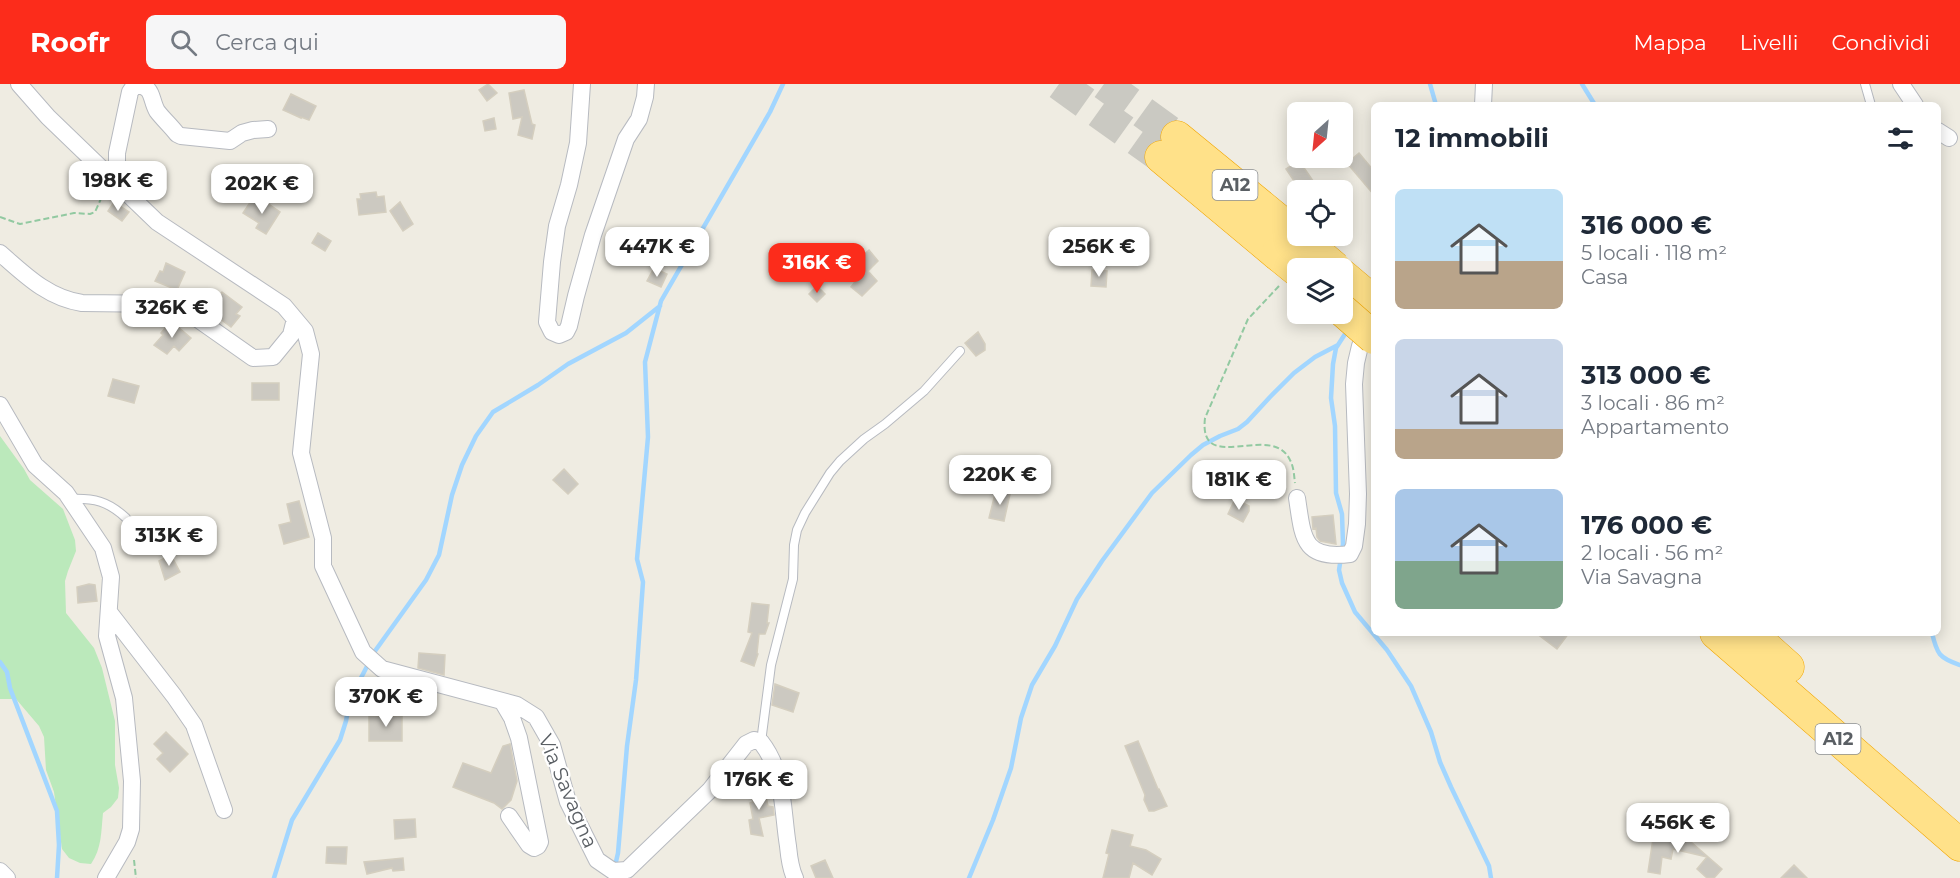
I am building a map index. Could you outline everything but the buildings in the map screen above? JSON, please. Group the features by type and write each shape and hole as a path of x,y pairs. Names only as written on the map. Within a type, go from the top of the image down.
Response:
{"highway":[{"name":"A12","path":"1169,147 1287,259"},
{"path":"1353,284 1371,299"},
{"path":"1353,320 1371,335"},
{"name":"A12","path":"1719,636 1960,845"},
{"name":"A12","path":"1753,636 1960,818"}],"street":[{"name":"Via Savagna","path":"19,84 48,117 157,222 284,306 305,331 311,354 301,453 323,538 322,566 363,652 382,669 517,705 536,717 552,745 568,802 597,860 613,871 627,870 711,790 746,744 754,740 761,742"},
{"path":"127,193 129,184 117,162 117,153 130,92 134,86 141,84 148,88 156,109 181,136 230,141 247,131 268,129"},
{"path":"582,84 578,143 557,226 552,262 547,322 552,332 559,335 566,332 569,326 593,235 626,139 639,119 646,84"},
{"path":"1483,102 1484,84"},
{"path":"1901,84 1913,102"},
{"path":"0,253 32,282 71,301 179,306 254,358 273,357 291,335 295,319"},
{"path":"1298,498 1306,543 1317,553 1350,554 1354,546 1357,524 1358,494 1354,384 1359,346 1371,325"},
{"path":"0,405 35,465 66,493 103,548 111,577 107,636 124,698 132,781 131,829 127,842 106,878"},
{"path":"109,612 194,725 224,810"},
{"path":"502,702 512,718 519,738 540,843 538,846 534,848 529,845 509,816"},
{"path":"761,742 775,764 781,786 789,854 795,878"},
{"path":"0,871 7,878"}],"lane":[{"path":"1865,84 1870,102"},
{"path":"761,742 771,665 793,579 794,545 797,530 805,513 840,461 924,392 960,351"},
{"path":"70,500 84,498 103,502 115,507 126,518"}],"path":[{"path":"0,217 20,224 74,213 90,214 95,212 110,177"},
{"path":"1287,261 1248,319 1205,418 1204,428 1208,439 1216,446 1226,448 1262,444 1275,445 1283,450 1291,460 1298,498"}],"green space":[{"path":"0,436 30,480 63,509 75,540 76,551 65,581 66,613 94,648 102,668 115,721 118,798 103,813 99,846 91,864 80,863 69,858 62,849 54,792 46,770 44,737 39,726 16,699 0,699"}],"waterway":[{"path":"615,866 636,680 643,582 637,559 648,437 645,362 661,301 770,112 783,84"},
{"path":"1430,84 1435,102"},
{"path":"1582,84 1593,102"},
{"path":"274,878 292,820 340,740 350,699 375,651 426,580 439,555 452,495 462,465 476,436 493,412 568,364 626,333 660,306"},
{"path":"1347,331 1336,348 1331,398 1335,426 1336,493 1342,514 1343,544 1339,570 1342,583 1355,612 1371,631"},
{"path":"969,878 1011,768 1021,718 1032,685 1055,646 1077,599 1102,561 1152,493 1191,455 1203,445 1238,429 1294,373 1315,357 1338,345"},
{"path":"1375,636 1411,686 1431,732 1440,762 1489,866 1491,878"},
{"path":"1933,636 1940,654 1947,660 1960,665"},
{"path":"0,662 7,672 10,688 57,811 59,845 57,878"}],"tunnel":[{"path":"1059,84 1161,157"},
{"path":"1104,84 1177,137"}]}
